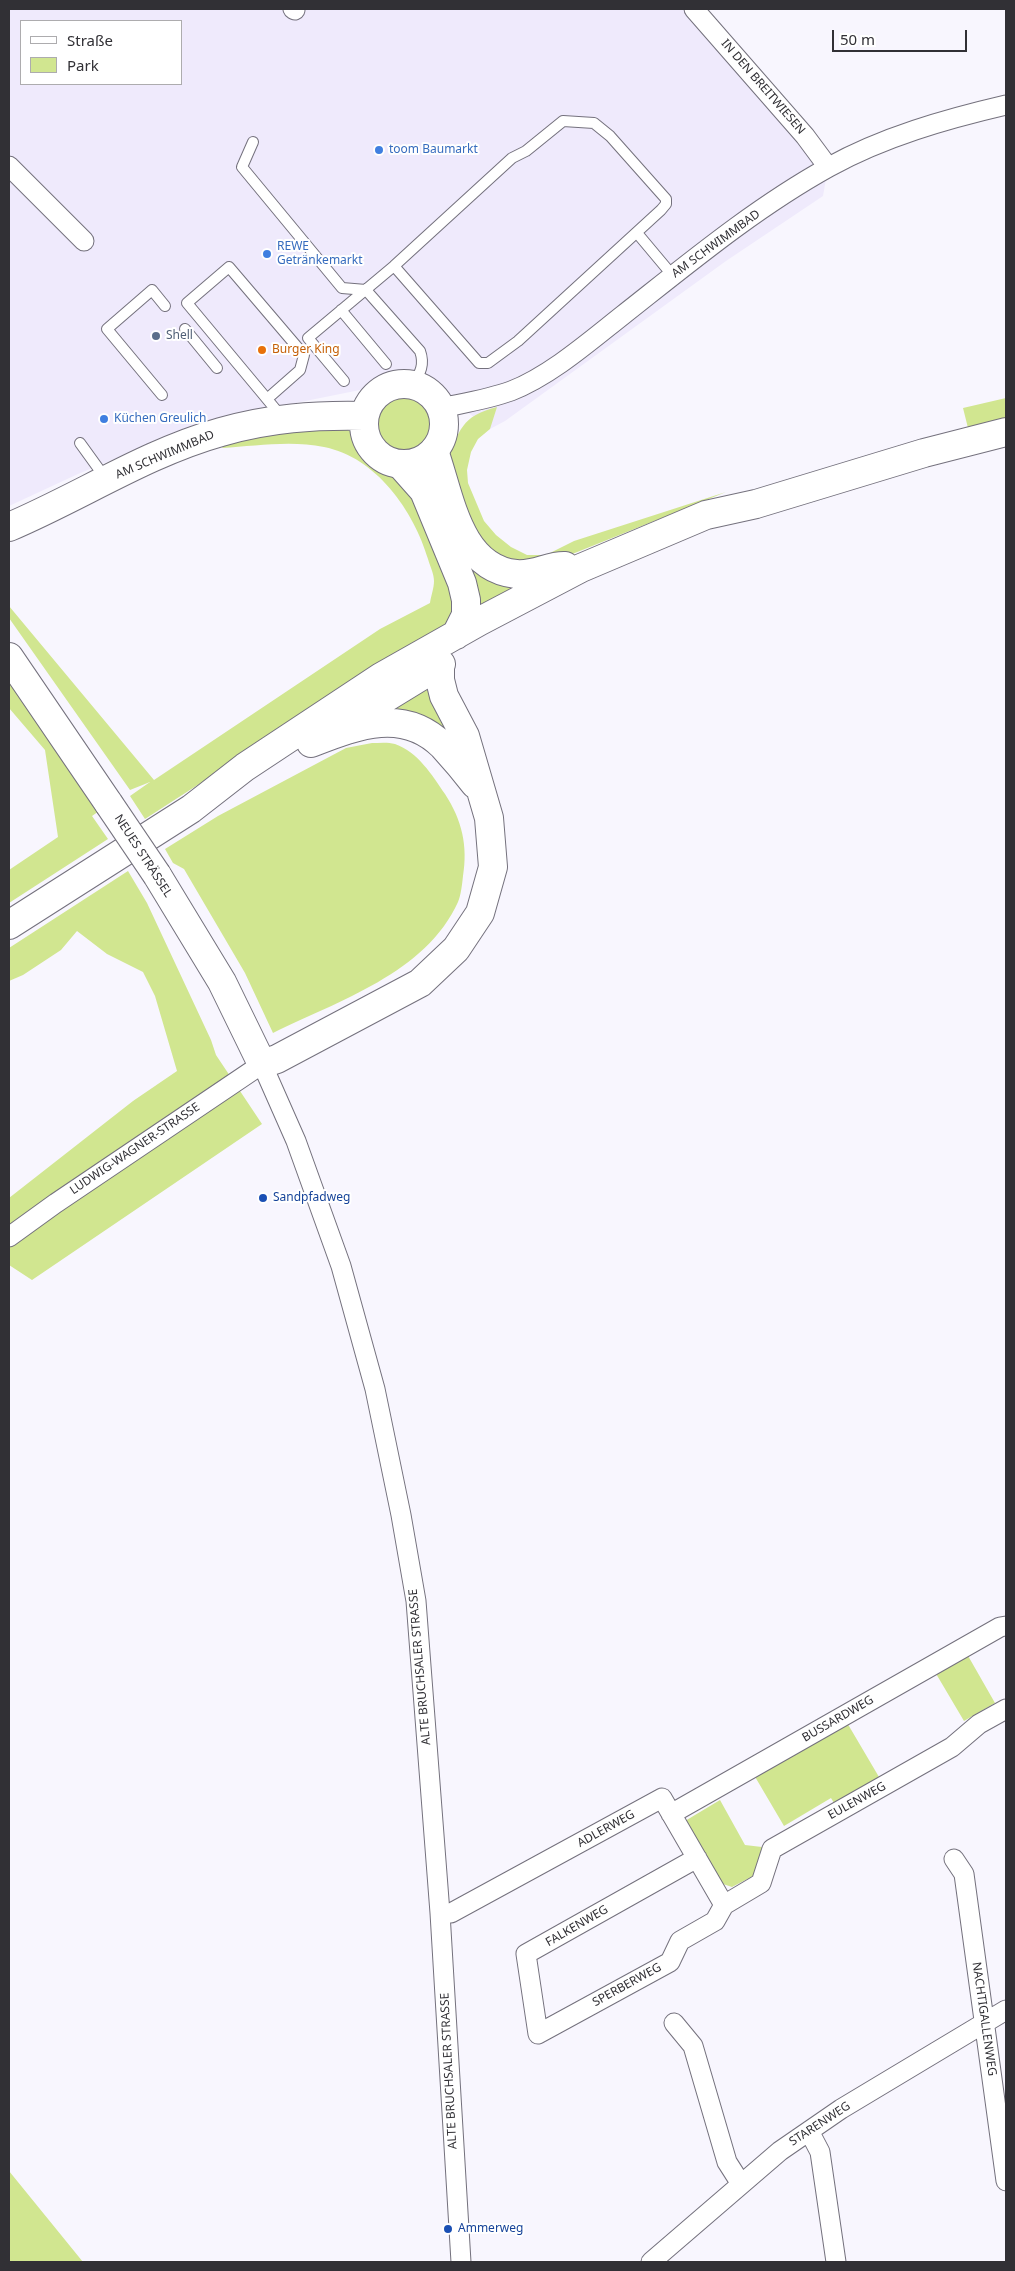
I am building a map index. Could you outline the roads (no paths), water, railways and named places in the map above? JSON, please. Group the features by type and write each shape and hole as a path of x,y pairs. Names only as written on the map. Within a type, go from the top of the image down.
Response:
{"main road":[{"path":"413,385 430,393 441,408 444,431 434,451 419,462 401,465 382,459 369,445 365,436 364,416 374,397 382,390 392,386 413,385"},
{"name":"AM SCHWIMMBAD","path":"9,541 21,522 170,450 275,409 326,416 364,416"},
{"path":"9,925 191,809 245,767 381,677 581,568 706,515 756,504 924,453 1006,432"},
{"path":"434,451 454,515 472,548 481,559 502,572 517,574 545,571 561,566 581,568"},
{"path":"401,465 424,492 462,583 466,600 466,615 456,635"},
{"path":"191,809 254,779 440,665 583,585 756,504"},
{"name":"NEUES STRÄSSEL","path":"9,657 157,875 222,982 262,1064"},
{"path":"262,1064 277,1059 420,983 456,949 480,913 493,867 489,818 465,736 444,696 440,680 440,665"},
{"path":"311,743 352,727 377,722 395,722 420,730 442,745 483,793"}],"street":[{"name":"IN DEN BREITWIESEN","path":"694,9 799,128 828,167"},
{"name":"AM SCHWIMMBAD","path":"441,408 511,391 546,372 768,206 828,167 884,142 937,124 1006,105"},
{"path":"9,166 84,241"},
{"name":"LUDWIG-WAGNER-STRASSE","path":"9,1237 56,1203 262,1064"},
{"name":"ALTE BRUCHSALER STRASSE","path":"262,1064 277,1095 320,1204 341,1266 375,1390 399,1505 416,1601 440,1913 461,2262"},
{"name":"BUSSARDWEG","path":"671,1814 1000,1627 1006,1626"},
{"name":"EULENWEG","path":"724,1905 762,1883 772,1849 952,1748 979,1724 1006,1709"},
{"name":"ADLERWEG","path":"440,1913 451,1913 662,1798 724,1905"},
{"name":"FALKENWEG","path":"538,2034 526,1954 697,1858"},
{"name":"NACHTIGALLENWEG","path":"954,1859 964,1874 1006,2181"},
{"name":"SPERBERWEG","path":"538,2034 670,1962 680,1942 715,1921 724,1905"},
{"name":"STARENWEG","path":"651,2262 780,2151 809,2131 1006,2010"},
{"path":"674,2023 693,2046 727,2162 741,2184"},
{"path":"809,2131 820,2152 836,2262"}],"lane":[{"path":"344,380 308,338 394,266 512,158 526,152 563,121 594,123 610,136 666,199 666,204 661,210 637,233 518,341 488,363 479,363 394,266"},
{"path":"253,142 242,166 342,288 366,290 420,351 422,370 413,385"},
{"path":"637,233 673,276"},
{"path":"229,267 304,355 300,370 275,409 186,303 229,267"},
{"path":"162,395 107,329 152,290 165,306"},
{"path":"341,310 386,364"},
{"path":"185,328 217,368"},
{"path":"80,443 107,480"}],"place":[{"name":"toom Baumarkt","path":"379,150"},
{"name":"REWE Getränkemarkt","path":"267,254"},
{"name":"Shell","path":"156,336"},
{"name":"Burger King","path":"262,350"},
{"name":"Küchen Greulich","path":"104,419"},
{"name":"Sandpfadweg","path":"263,1198"},
{"name":"Ammerweg","path":"448,2229"}]}
